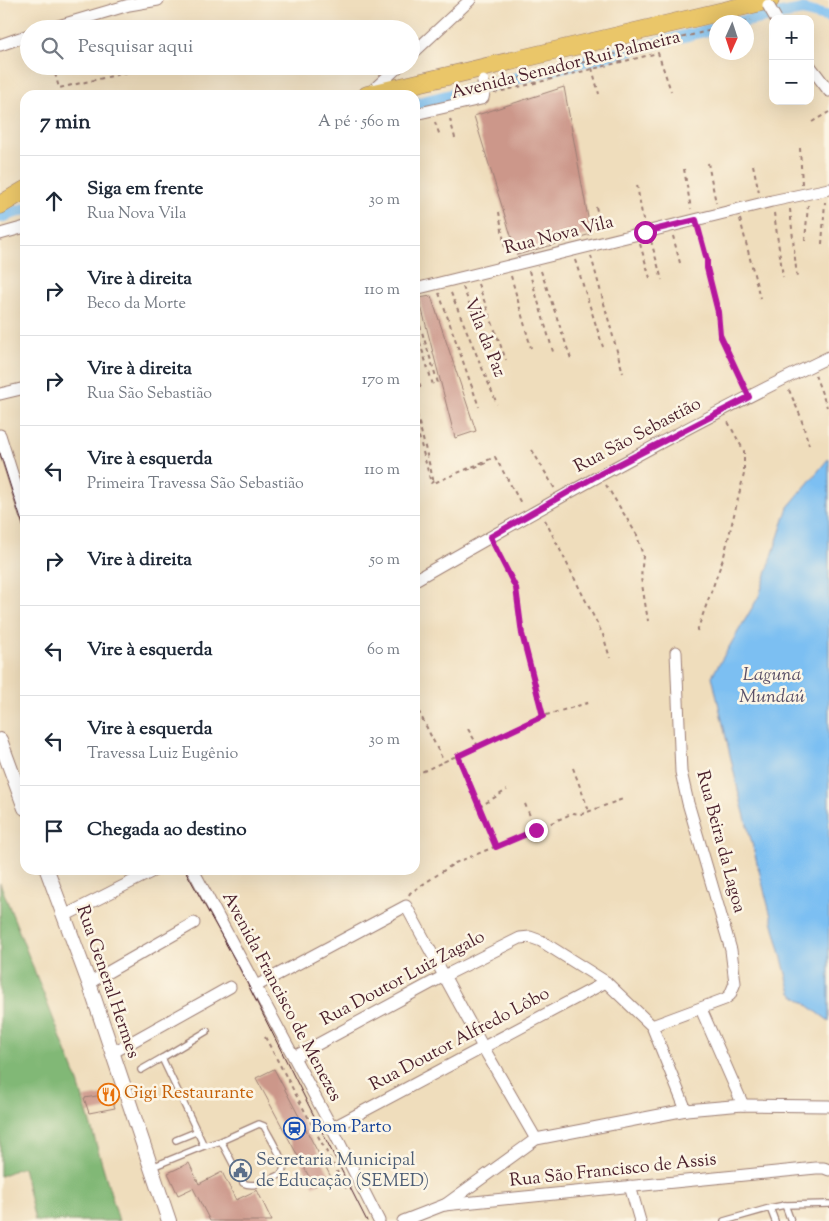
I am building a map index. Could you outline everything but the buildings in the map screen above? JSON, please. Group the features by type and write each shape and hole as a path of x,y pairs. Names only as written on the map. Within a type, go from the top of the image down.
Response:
{"main road":[{"name":"Avenida Senador Rui Palmeira","path":"420,90 485,84 569,47 767,2"},
{"path":"0,196 20,191"},
{"path":"0,205 20,193"}],"street":[{"path":"78,20 129,5 158,0"},
{"path":"420,47 470,0"},
{"path":"767,2 774,15"},
{"path":"0,45 20,38"},
{"path":"814,71 829,91"},
{"path":"373,90 389,75"},
{"name":"Avenida Senador Rui Palmeira","path":"420,113 481,99 485,84"},
{"name":"Rua Nova Vila","path":"420,288 767,202 827,190"},
{"path":"0,234 20,228"},
{"name":"Rua São Sebastião","path":"420,577 600,474 829,357"},
{"path":"0,394 20,389"},
{"path":"0,435 20,499"},
{"name":"Rua Beira da Lagoa","path":"652,1026 725,999 733,990 735,976 731,950 688,803 682,772 676,652"},
{"path":"0,740 20,794"},
{"name":"Rua General Hermes","path":"50,875 89,983 169,1221"},
{"path":"64,916 145,875"},
{"name":"Avenida Francisco de Menezes","path":"195,875 332,1128 379,1221"},
{"path":"256,986 406,906 536,1139"},
{"path":"89,983 194,923"},
{"name":"Rua Doutor Luiz Zagalo","path":"294,1057 444,976 520,938 530,937 541,941 606,982"},
{"path":"606,982 652,1026 686,1110"},
{"name":"Rua Doutor Alfredo Lôbo","path":"332,1128 606,982"},
{"path":"112,1053 230,987"},
{"path":"701,1008 743,1105"},
{"path":"444,1205 536,1139 686,1110 743,1105 829,1106"},
{"name":"Rua São Francisco de Assis","path":"403,1221 444,1205 816,1168 829,1170"},
{"path":"630,1186 640,1221"}],"lane":[{"path":"141,1070 206,1031"},
{"path":"162,1058 204,1146"},
{"path":"150,1168 221,1141 258,1124 264,1126 284,1167 283,1171 280,1175 252,1186 243,1184 221,1141"},
{"path":"176,1140 198,1131"},
{"path":"724,1221 746,1218 770,1208 785,1205 829,1204"},
{"path":"785,1205 792,1221"},
{"path":"770,1208 775,1221"}],"path":[{"name":"Avenida Senador Rui Palmeira","path":"485,84 709,31"},
{"path":"625,44 629,60"},
{"name":"Avenida Senador Rui Palmeira","path":"485,84 592,68 658,53 671,91"},
{"path":"592,68 599,94"},
{"path":"55,75 59,88 116,75"},
{"path":"447,107 455,138"},
{"path":"430,110 440,136"},
{"path":"812,122 829,112"},
{"path":"800,148 806,194 805,241"},
{"path":"708,163 719,214"},
{"path":"753,165 767,202 783,277"},
{"path":"684,169 695,220 707,260 707,268 718,312 720,335 749,397"},
{"path":"637,185 650,278"},
{"path":"822,244 827,190"},
{"path":"789,197 797,278"},
{"path":"596,207 604,242"},
{"path":"737,210 760,298"},
{"path":"499,212 508,266 531,348"},
{"path":"670,226 680,263"},
{"path":"644,233 662,280"},
{"path":"588,246 623,373"},
{"path":"572,250 603,348"},
{"path":"532,260 554,355"},
{"path":"532,260 571,359"},
{"path":"475,274 506,360"},
{"path":"459,278 483,340"},
{"path":"441,283 479,407"},
{"name":"Vila da Paz","path":"441,283 497,404"},
{"path":"420,326 438,383"},
{"path":"420,342 433,385"},
{"path":"812,366 827,407"},
{"path":"784,379 800,415 809,445"},
{"path":"697,631 724,556 744,474 744,450 722,411"},
{"path":"420,427 434,482 495,457 524,509"},
{"path":"420,439 431,482 486,463"},
{"path":"532,450 560,497"},
{"path":"600,474 637,535 643,556 641,578 648,621"},
{"path":"539,508 603,635 610,658"},
{"path":"490,537 516,588 522,634 543,716"},
{"path":"420,773 543,716 591,702"},
{"path":"420,714 444,762"},
{"path":"468,729 478,746"},
{"path":"458,756 496,847"},
{"path":"573,768 589,811"},
{"path":"479,807 507,790"},
{"path":"406,906 410,892 456,863 573,813 582,814 623,799"},
{"path":"525,804 536,830"},
{"path":"265,1037 347,1190"}],"green space":[{"path":"0,883 77,1079 119,1221 35,1221 23,1167 0,1176"}],"water":[{"name":"Laguna Mundaú","path":"829,458 829,1021 791,993 738,790 712,676 759,596 788,507"}],"waterway":[{"path":"754,19 802,10 829,17"},
{"path":"420,103 709,30"},
{"path":"0,217 20,211"}],"tram line":[{"path":"0,453 20,516"},
{"path":"188,875 239,967 367,1221"}],"place":[{"name":"Gigi Restaurante","path":"108,1094"},
{"name":"Bom Parto","path":"295,1128"},
{"name":"Secretaria Municipal de Educação (SEMED)","path":"240,1171"}],"route":[{"path":"536,830 496,847 458,756 543,716 522,634 516,588 490,537 600,474 749,397 720,335 718,312 696,220 645,232"}]}
